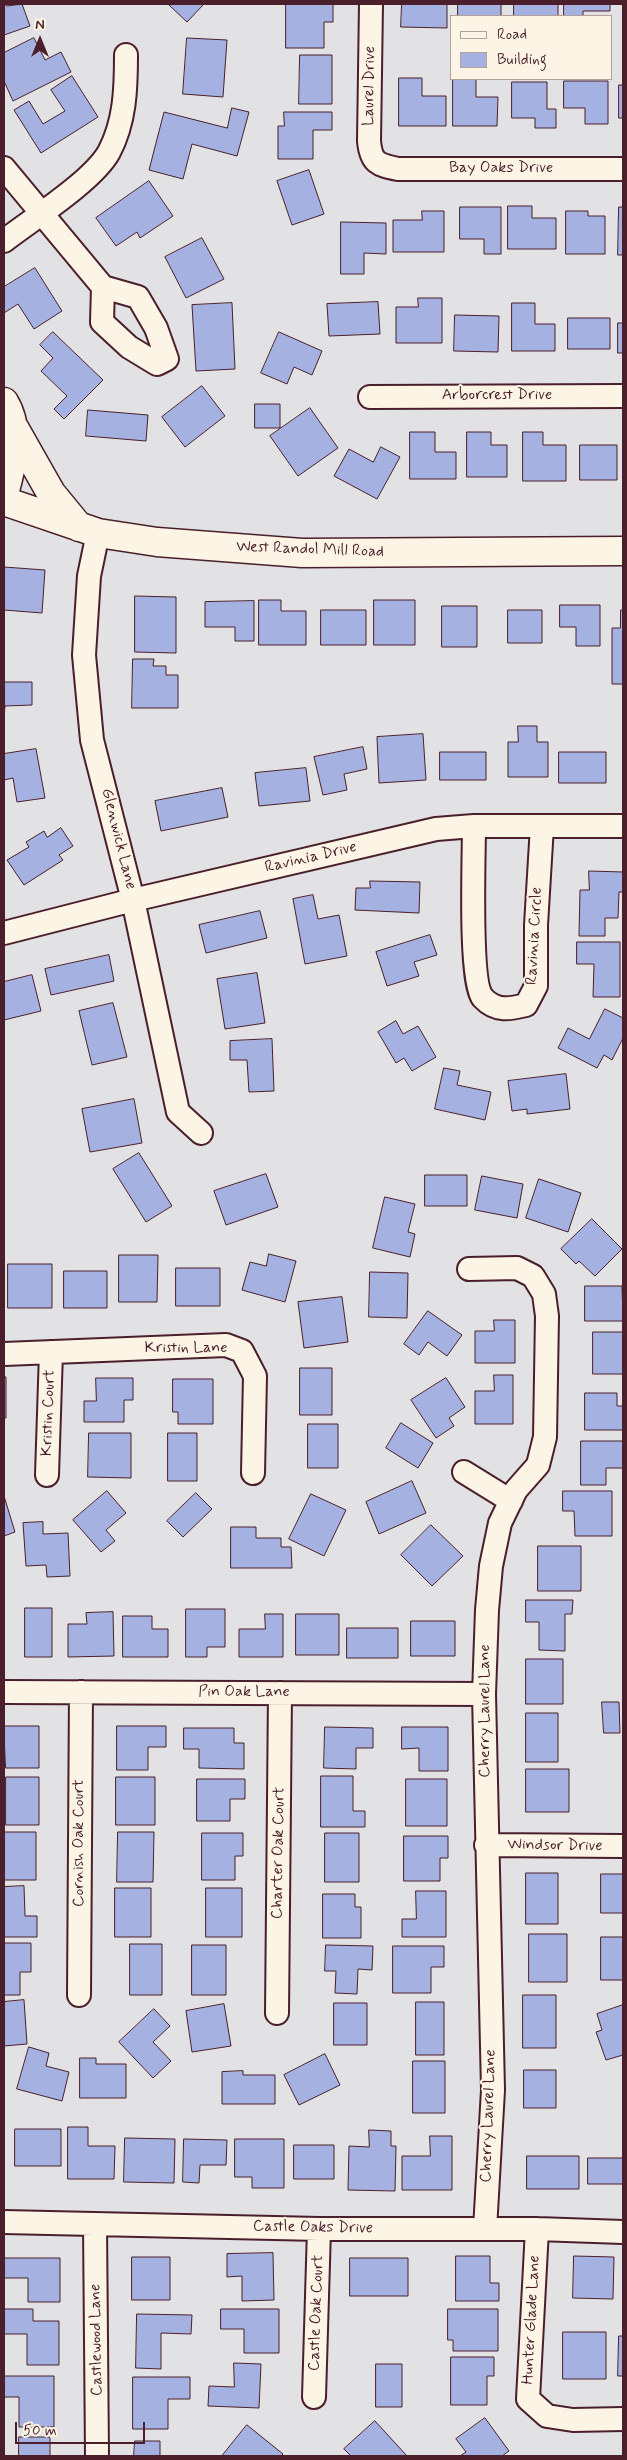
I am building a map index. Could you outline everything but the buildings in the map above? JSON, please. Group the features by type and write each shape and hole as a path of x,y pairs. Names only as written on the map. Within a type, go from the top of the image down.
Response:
{"main road":[{"path":"4,494 11,470 8,414"},
{"path":"8,414 51,493 89,530"},
{"name":"West Randol Mill Road","path":"4,501 89,530 156,542 302,552 623,551"}],"street":[{"name":"Laurel Drive","path":"371,4 369,141 370,154 380,165"},
{"path":"4,241 89,177 109,153 121,122 126,90 126,55"},
{"name":"Bay Oaks Drive","path":"380,165 398,169 623,169"},
{"path":"4,168 103,287"},
{"name":"Arborcrest Drive","path":"370,397 623,396"},
{"name":"Glenwick Lane","path":"89,530 89,576 84,655 92,740 133,900 178,1112 201,1133"},
{"name":"Ravinia Drive","path":"4,933 133,900 436,829 474,826 623,826"},
{"name":"Ravinia Circle","path":"474,826 475,969 482,997 497,1009 511,1009 526,1005 536,986 536,925 542,826"},
{"name":"Cherry Laurel Lane","path":"469,1269 517,1268 533,1276 544,1294 547,1316 545,1438 538,1465 516,1490 500,1522 491,1566 484,1694 493,2090 485,2229"},
{"name":"Kristin Lane","path":"4,1354 226,1346 242,1351 255,1376 253,1473"},
{"name":"Kristin Court","path":"47,1475 51,1352"},
{"path":"464,1472 511,1501"},
{"name":"Pin Oak Lane","path":"4,1692 484,1694"},
{"name":"Cornish Oak Court","path":"79,1995 81,1692"},
{"name":"Charter Oak Court","path":"277,2013 280,1693"},
{"name":"Windsor Drive","path":"486,1845 623,1846"},
{"name":"Castle Oaks Drive","path":"4,2222 319,2229 537,2229 623,2232"},
{"name":"Castlewood Lane","path":"95,2224 97,2456"},
{"name":"Castle Oak Court","path":"314,2397 319,2229"},
{"name":"Hunter Glade Lane","path":"537,2229 528,2399 547,2416 573,2420 623,2419"}]}
